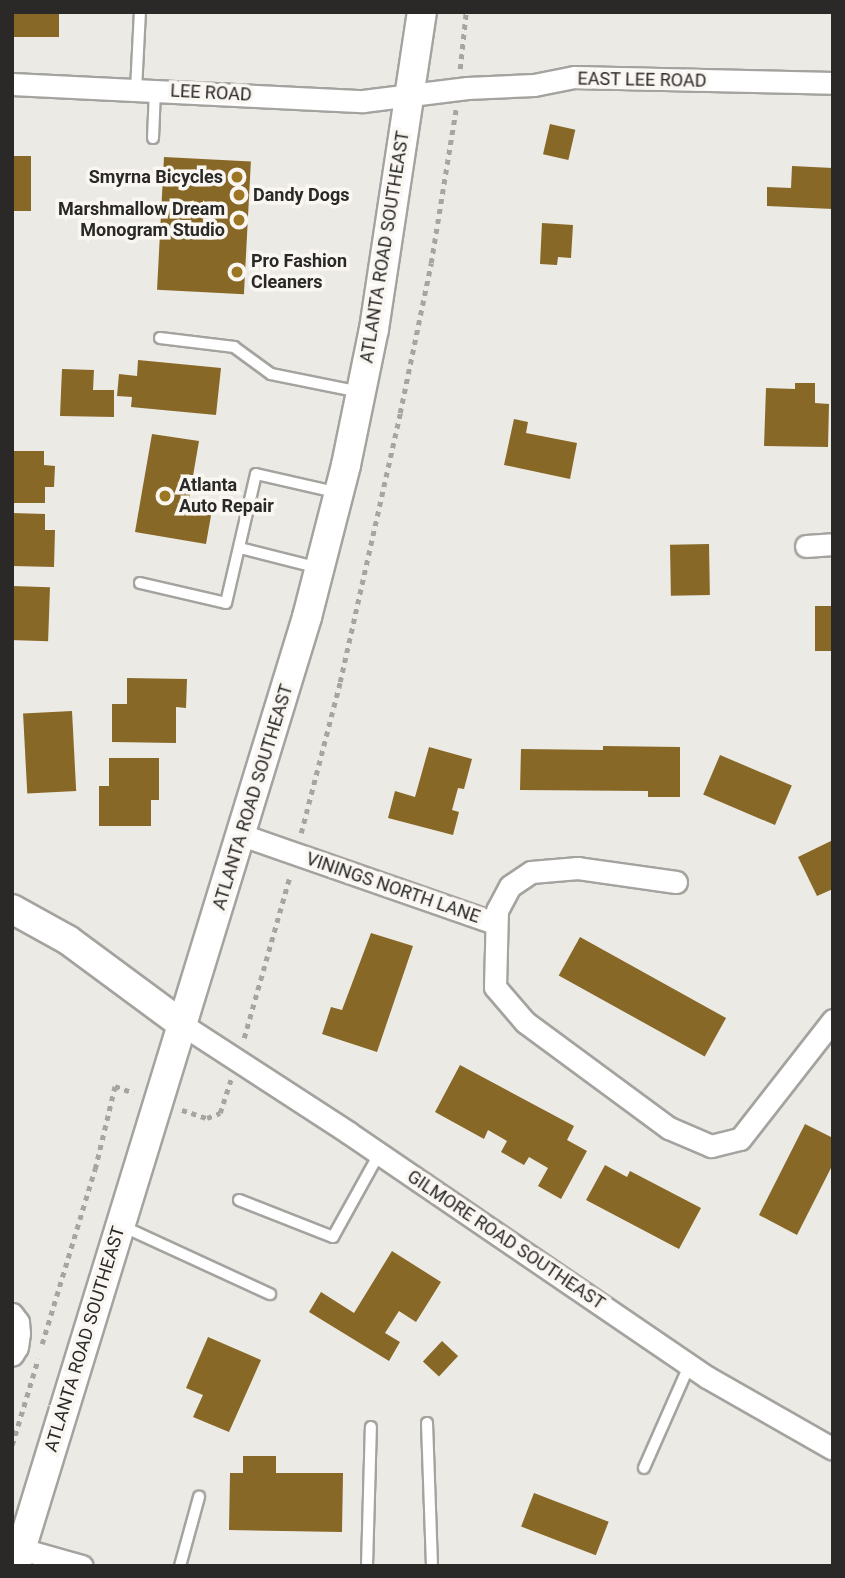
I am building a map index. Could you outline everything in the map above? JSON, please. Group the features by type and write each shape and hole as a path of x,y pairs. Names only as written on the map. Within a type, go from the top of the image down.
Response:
{"main road":[{"name":"ATLANTA ROAD SOUTHEAST","path":"18,1558 242,835 320,568 361,392 422,12"},
{"path":"12,909 68,940 183,1025"}],"street":[{"name":"EAST LEE ROAD","path":"410,95 467,88 534,85 574,77 833,83"},
{"name":"LEE ROAD","path":"12,84 363,101 410,95"},
{"path":"806,546 833,544"},
{"name":"VININGS NORTH LANE","path":"242,835 495,923 495,987 525,1022 669,1128 711,1146 740,1139 833,1020"},
{"path":"495,923 497,910 510,887 531,872 578,868 676,882"},
{"name":"GILMORE ROAD SOUTHEAST","path":"183,1025 379,1154 690,1366 833,1449"},
{"path":"12,1314 18,1322 15,1351"},
{"path":"18,1558 82,1566"}],"lane":[{"path":"140,12 153,138"},
{"path":"160,338 234,347 271,373 361,392"},
{"path":"140,583 226,603 256,474 339,493"},
{"path":"240,548 320,568"},
{"path":"239,1200 333,1237 379,1154"},
{"path":"120,1224 270,1294"},
{"path":"644,1468 690,1366"},
{"path":"427,1423 432,1566"},
{"path":"367,1566 371,1427"},
{"path":"180,1566 199,1497"}],"building":[{"path":"12,12 59,12 59,37 12,37"},
{"path":"550,124 575,130 568,160 543,154"},
{"path":"12,156 31,156 31,211 12,211"},
{"path":"164,157 251,162 244,294 157,290"},
{"path":"792,166 833,168 833,209 767,206 767,187 791,188"},
{"path":"542,223 573,225 571,258 558,257 557,265 540,264"},
{"path":"138,360 221,368 216,415 131,407 132,397 117,396 119,374 137,376"},
{"path":"62,369 94,370 93,390 114,390 114,417 60,416"},
{"path":"795,383 815,383 815,403 829,404 828,447 764,446 766,388 795,389"},
{"path":"514,419 528,422 526,433 577,443 570,479 504,465"},
{"path":"152,434 199,441 188,505 212,510 206,544 135,532"},
{"path":"12,451 44,451 44,465 55,466 54,487 45,487 45,503 12,503"},
{"path":"12,513 45,514 45,530 55,530 54,567 12,566"},
{"path":"709,544 710,595 671,596 670,545"},
{"path":"12,586 50,587 48,641 12,640"},
{"path":"815,606 833,606 833,651 815,651"},
{"path":"127,678 187,679 186,708 176,707 176,743 112,742 112,704 127,704"},
{"path":"72,711 76,791 27,793 23,714"},
{"path":"603,746 680,747 680,797 648,797 648,791 520,790 521,749 603,750"},
{"path":"429,747 472,759 464,789 458,788 452,810 459,812 453,835 388,818 395,791 415,797"},
{"path":"720,755 792,785 775,825 703,795"},
{"path":"109,758 159,758 159,800 151,800 151,826 99,826 99,786 109,786"},
{"path":"833,840 833,889 817,896 798,857"},
{"path":"371,933 413,946 377,1052 322,1034 331,1007 342,1010"},
{"path":"580,937 726,1018 705,1056 559,975"},
{"path":"460,1065 574,1126 567,1140 587,1151 561,1199 538,1186 548,1168 529,1157 524,1165 501,1152 507,1141 488,1130 484,1139 435,1112"},
{"path":"805,1124 833,1138 833,1164 797,1235 759,1215"},
{"path":"605,1165 627,1177 630,1171 701,1208 679,1249 586,1200"},
{"path":"392,1251 441,1282 416,1322 399,1311 385,1333 400,1342 389,1361 309,1312 321,1292 354,1313"},
{"path":"208,1337 261,1360 229,1432 193,1417 203,1395 186,1388"},
{"path":"442,1341 458,1356 439,1376 423,1361"},
{"path":"243,1456 276,1456 276,1473 343,1473 342,1532 229,1530 230,1473 243,1473"},
{"path":"534,1493 609,1522 596,1555 521,1527"}],"place":[{"name":"Smyrna Bicycles","path":"237,177"},
{"name":"Dandy Dogs","path":"239,195"},
{"name":"Marshmallow Dream Monogram Studio","path":"239,220"},
{"name":"Pro Fashion Cleaners","path":"237,272"},
{"name":"Atlanta Auto Repair","path":"165,496"}]}
